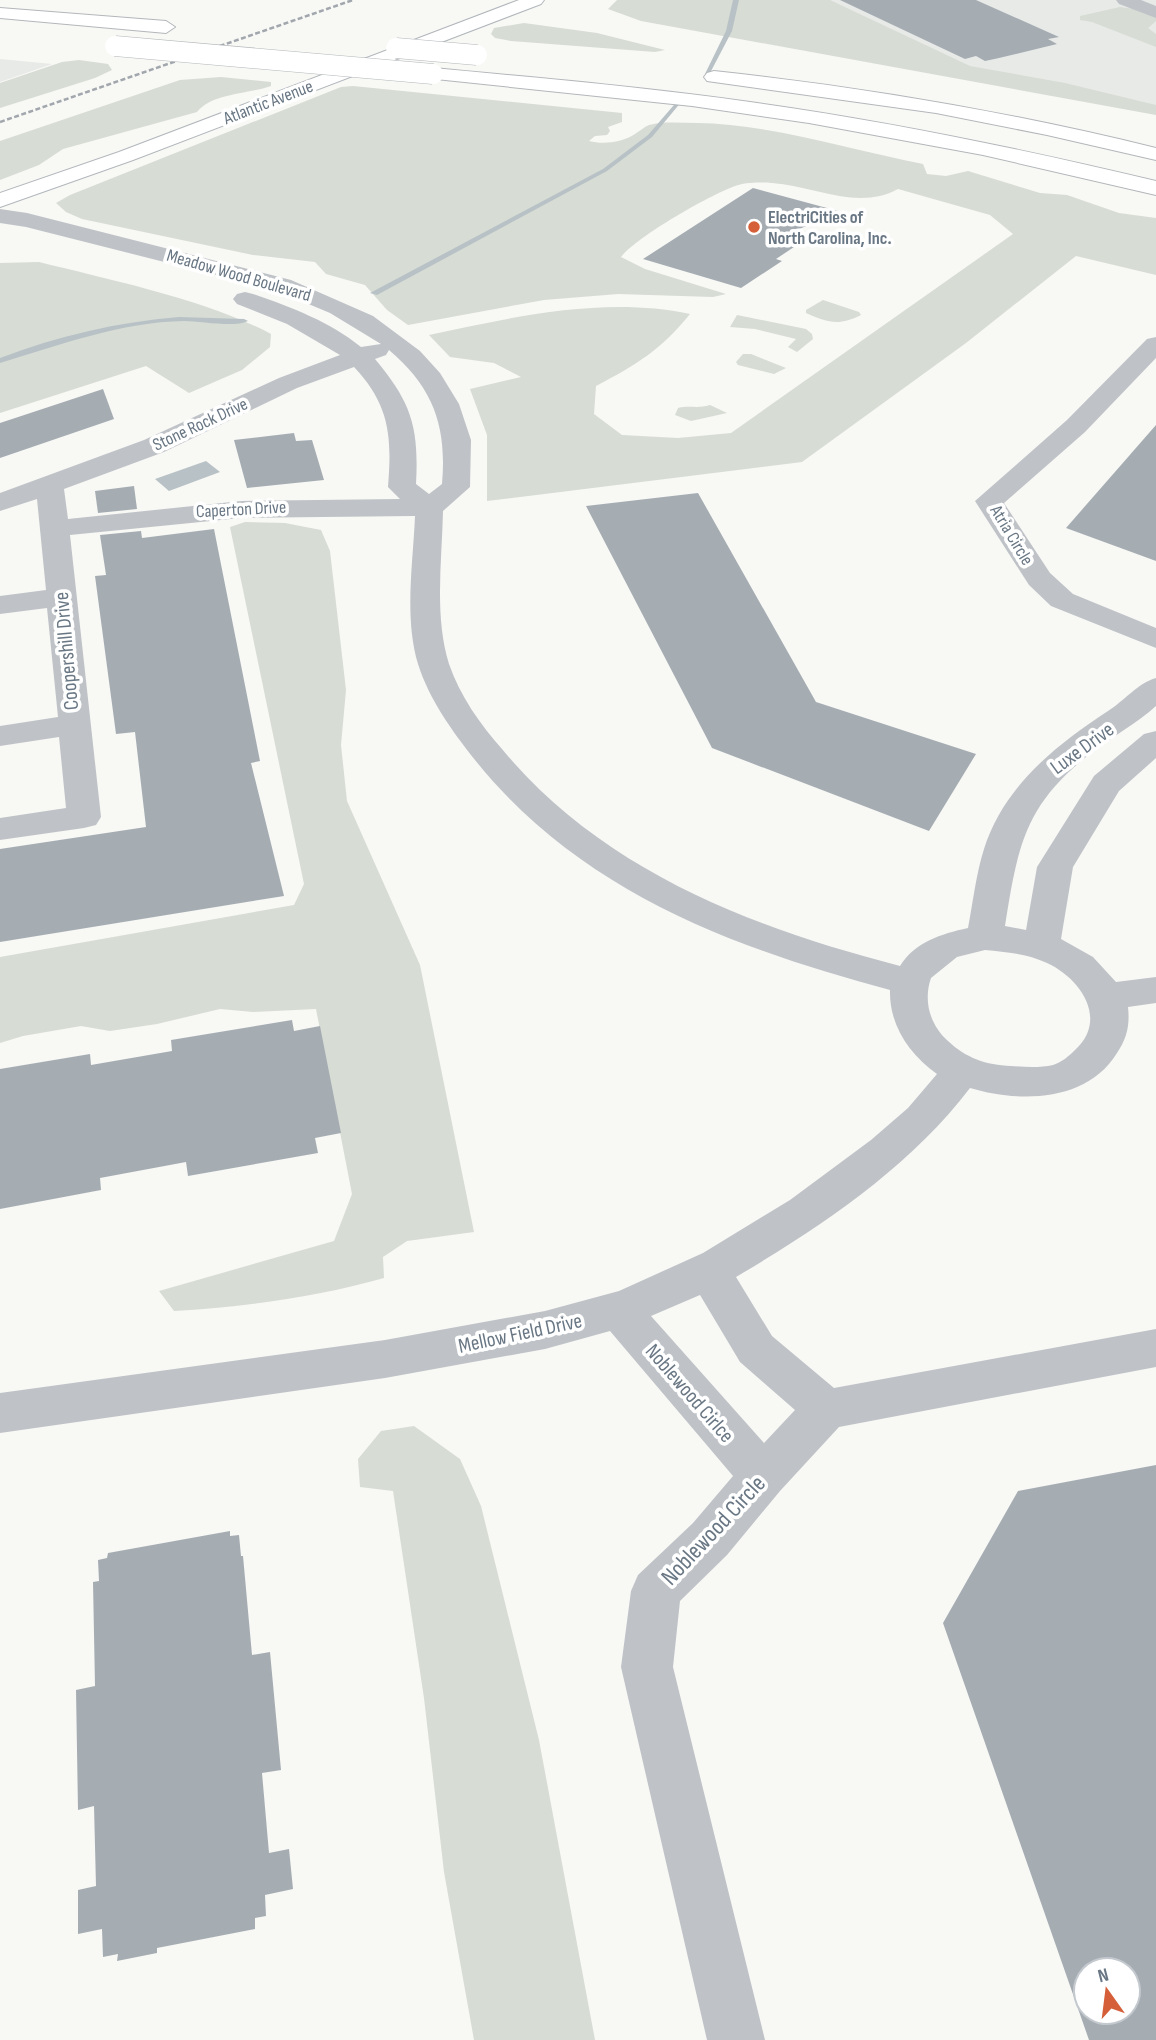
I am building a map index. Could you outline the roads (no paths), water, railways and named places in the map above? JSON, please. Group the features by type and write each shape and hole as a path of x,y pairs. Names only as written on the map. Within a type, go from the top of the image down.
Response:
{"main road":[{"name":"Atlantic Avenue","path":"0,200 126,156 535,0"},
{"path":"0,13 173,28"},
{"path":"369,45 503,57"},
{"path":"109,46 693,100 830,120 1021,155 1156,188"},
{"path":"696,76 923,105 1045,128 1156,154"}],"street":[{"path":"1125,0 1156,13"},
{"name":"Meadow Wood Boulevard","path":"0,216 39,223 283,285 350,312 414,356 446,405 457,435 456,487 429,508 402,487 405,447 397,410 386,387 358,357 323,332 280,311 248,300 136,269 0,237"},
{"name":"Stone Rock Drive","path":"0,503 154,446 288,383 400,344"},
{"name":"Atria Circle","path":"1156,344 1076,426 989,501 1039,579 1062,600 1156,639"},
{"name":"Coopershill Drive","path":"0,829 84,817 50,485"},
{"name":"Caperton Drive","path":"54,529 207,510 352,505 429,508"},
{"path":"429,508 426,600 433,662 461,718 508,779 547,818 640,881 673,898 788,949 909,982"},
{"path":"0,605 61,597"},
{"name":"Luxe Drive","path":"985,937 1002,846 1025,799 1052,766 1089,738 1124,718 1156,688"},
{"path":"0,736 73,725"},
{"name":"Luxe Drive","path":"1041,948 1055,867 1106,783 1156,741"},
{"path":"985,937 1013,939 1062,954 1088,973 1106,997 1112,1022 1100,1054 1077,1071 1054,1079 1017,1082 962,1070 939,1055 917,1032 907,1007 909,982 921,963 944,948 985,937"},
{"path":"1106,997 1156,990"},
{"name":"Mellow Field Drive","path":"0,1413 386,1359 580,1322 674,1287 773,1234 838,1190 924,1117 962,1070"},
{"path":"708,1269 756,1349 826,1409 1156,1348"},
{"name":"Noblewood Cirlce","path":"617,1308 763,1476"},
{"name":"Noblewood Circle","path":"736,2040 647,1667 656,1591 710,1539 763,1476 826,1409"}],"waterway":[{"path":"707,73 729,31 736,0"},
{"path":"374,293 605,170 650,136 680,100"},
{"path":"0,361 63,340 137,324 179,319 244,321"}],"railway":[{"path":"0,122 353,0"}],"place":[{"name":"ElectriCities of North Carolina, Inc.","path":"754,227"}]}
